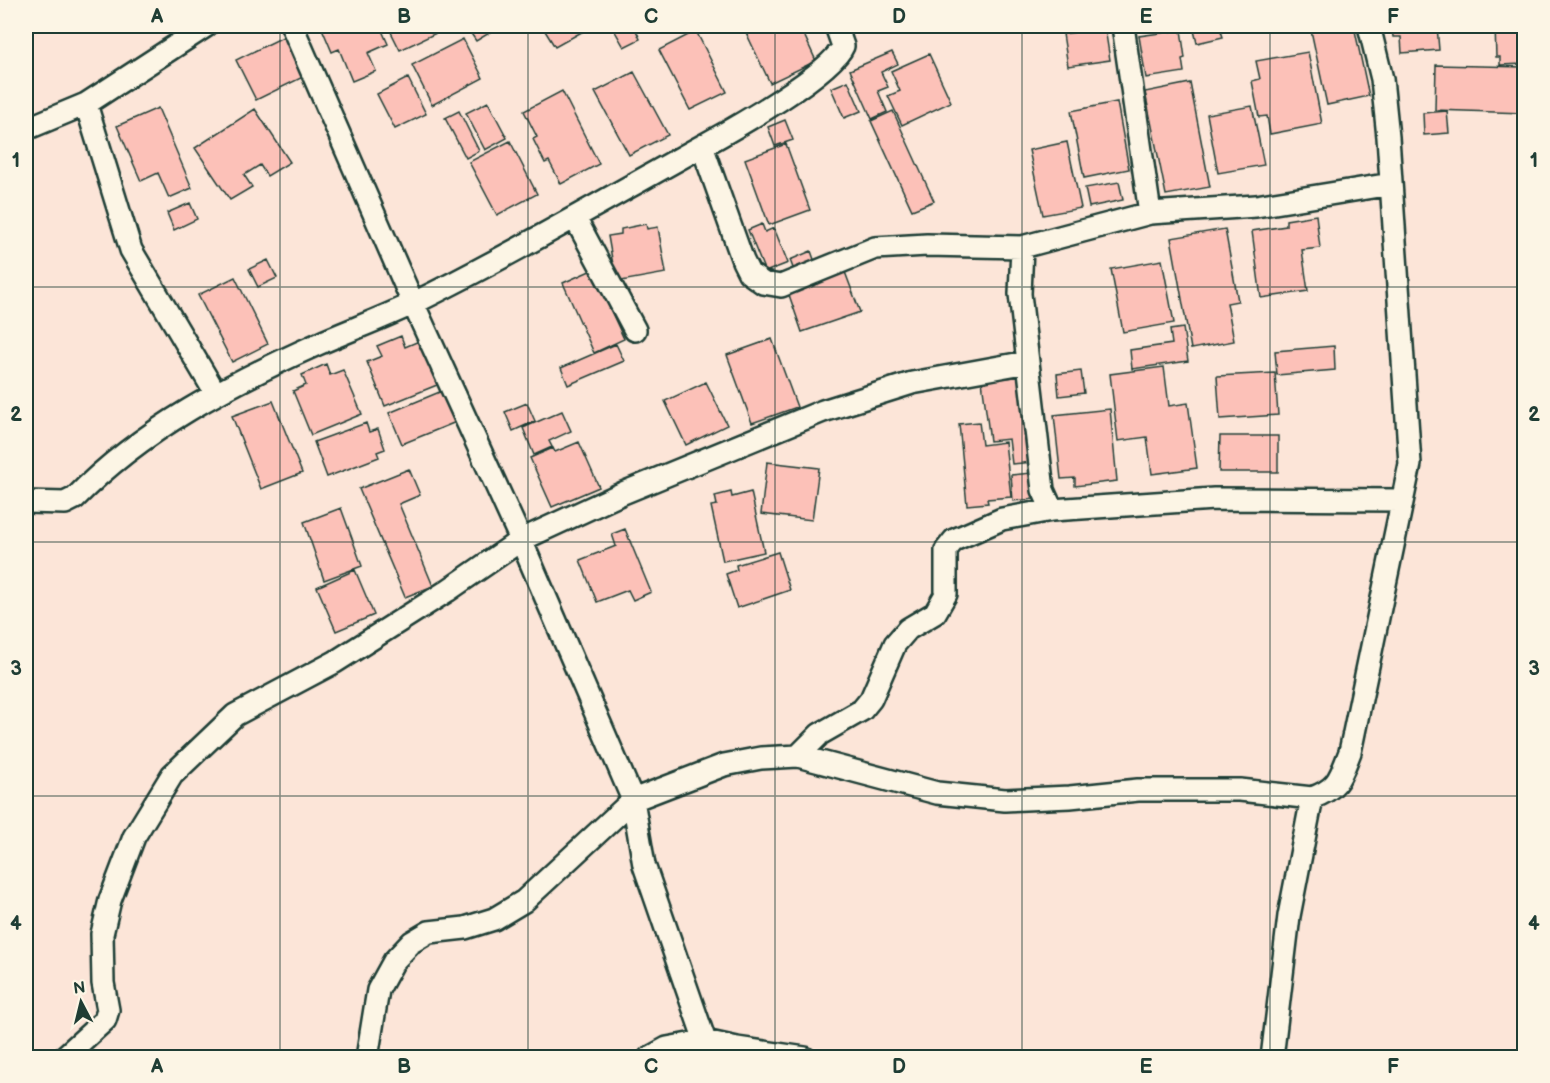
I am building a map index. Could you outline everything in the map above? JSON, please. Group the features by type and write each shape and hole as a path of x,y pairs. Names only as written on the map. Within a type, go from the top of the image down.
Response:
{"street":[{"path":"26,129 86,104 206,26"},
{"path":"292,26 413,303 521,540 633,800 644,866 705,1041"},
{"path":"26,502 65,503 75,498 129,449 216,394 316,345 413,303 575,218 751,119 805,82 840,54 843,46 836,26"},
{"path":"1123,26 1149,213"},
{"path":"367,1058 378,990 394,961 412,942 429,932 465,928 494,919 524,901 633,800 724,765 760,758 798,756 937,792 1005,800 1070,797 1138,790 1240,790 1312,798 1329,792 1339,779 1350,752 1410,464 1382,79 1369,26"},
{"path":"86,104 131,250 216,394"},
{"path":"702,146 749,273 764,283 781,286 875,248 927,245 1022,247 1149,213 1256,206 1391,184"},
{"path":"575,218 635,330"},
{"path":"1022,247 1020,294 1043,490 1052,510"},
{"path":"71,1056 105,1020 108,1010 103,983 102,934 110,900 134,837 172,775 235,715 335,662 447,591 521,540 623,493 822,411 912,383 1028,362"},
{"path":"798,756 820,734 862,710 871,699 895,644 908,629 935,614 946,594 946,550 954,540 1002,519 1052,510 1214,499 1402,500"},
{"path":"1272,1058 1289,916 1312,798"},
{"path":"649,1058 667,1047 705,1041 805,1058"}],"building":[{"path":"321,26 380,26 388,44 368,53 376,71 352,81 339,49 332,52"},
{"path":"388,26 446,26 447,28 400,50"},
{"path":"466,26 501,26 476,41"},
{"path":"542,26 584,26 587,29 555,47"},
{"path":"612,26 634,26 640,39 624,47"},
{"path":"743,26 800,26 816,61 770,83"},
{"path":"1058,26 1101,26 1101,27 1059,32"},
{"path":"1193,26 1234,26 1234,28 1221,31 1223,37 1197,43"},
{"path":"1310,26 1354,26 1369,96 1327,105"},
{"path":"1392,26 1437,26 1439,50 1402,53 1401,37 1393,37"},
{"path":"1495,26 1524,26 1524,64 1500,65 1500,57 1496,57"},
{"path":"1105,28 1110,60 1068,66 1063,34"},
{"path":"1181,30 1185,58 1182,59 1184,72 1146,78 1139,36"},
{"path":"696,31 727,92 690,110 659,50"},
{"path":"285,36 305,76 256,100 236,60"},
{"path":"463,39 483,78 432,105 412,65"},
{"path":"892,52 898,64 881,72 888,87 878,91 887,112 872,119 850,70"},
{"path":"1308,52 1322,124 1270,134 1267,116 1259,117 1252,81 1260,79 1256,61"},
{"path":"929,54 951,102 902,125 888,96 900,91 891,71"},
{"path":"1436,65 1524,67 1524,113 1435,110"},
{"path":"634,72 668,135 629,155 595,92"},
{"path":"408,78 426,114 395,129 377,94"},
{"path":"848,81 861,111 844,118 831,88"},
{"path":"1190,83 1210,187 1166,195 1145,92"},
{"path":"562,91 599,164 561,184 549,161 545,163 533,139 537,137 524,111"},
{"path":"488,102 507,138 485,150 466,113"},
{"path":"1117,102 1129,169 1084,178 1071,111"},
{"path":"1252,106 1264,165 1218,173 1207,114"},
{"path":"158,108 192,188 169,198 158,173 141,181 117,126"},
{"path":"255,109 290,162 267,176 260,165 244,175 252,187 230,200 195,148"},
{"path":"459,111 479,151 466,158 445,118"},
{"path":"893,111 934,201 912,210 871,121"},
{"path":"1447,111 1449,133 1424,135 1423,113"},
{"path":"785,120 793,140 775,146 768,127"},
{"path":"510,141 537,194 497,215 469,162"},
{"path":"1067,142 1081,208 1043,215 1029,150"},
{"path":"786,144 810,210 769,225 745,159"},
{"path":"1119,182 1123,200 1089,207 1085,188"},
{"path":"190,203 197,219 174,230 167,213"},
{"path":"1316,215 1320,248 1302,250 1308,291 1261,298 1252,231 1286,226 1286,220"},
{"path":"646,224 647,229 658,227 666,273 616,282 608,236 621,234 621,229"},
{"path":"762,224 765,232 774,228 788,263 765,272 748,230"},
{"path":"1225,229 1238,301 1227,303 1234,341 1191,349 1171,238"},
{"path":"811,251 817,268 796,276 790,260"},
{"path":"268,260 277,278 258,287 249,269"},
{"path":"1162,260 1174,323 1123,332 1111,269"},
{"path":"592,270 624,339 594,353 563,283"},
{"path":"845,272 860,312 802,332 788,292"},
{"path":"235,277 268,344 232,362 198,295"},
{"path":"1183,328 1188,361 1132,369 1130,350 1172,344 1170,330"},
{"path":"401,336 405,347 419,341 437,385 385,406 367,362 382,356 377,346"},
{"path":"772,339 797,407 752,423 727,355"},
{"path":"616,344 624,361 568,385 561,368"},
{"path":"1334,346 1335,370 1277,375 1275,351"},
{"path":"326,364 330,375 343,370 362,414 311,435 293,391 306,385 302,375"},
{"path":"1164,367 1169,406 1188,403 1197,468 1152,474 1147,437 1118,441 1110,374"},
{"path":"1081,371 1084,393 1059,396 1057,374"},
{"path":"1275,373 1278,415 1220,419 1217,376"},
{"path":"1023,376 1034,462 1012,464 1009,439 990,441 982,381"},
{"path":"706,382 727,425 686,445 665,401"},
{"path":"442,391 456,422 402,444 389,413"},
{"path":"273,401 302,473 261,489 232,416"},
{"path":"527,403 535,421 513,431 505,412"},
{"path":"1110,409 1117,481 1075,486 1075,478 1061,479 1054,415"},
{"path":"562,411 571,431 549,441 552,447 534,455 523,428"},
{"path":"979,422 982,445 1005,442 1011,497 987,499 988,503 967,505 959,424"},
{"path":"366,423 369,432 378,429 385,449 377,452 379,457 327,477 314,442"},
{"path":"1220,436 1278,436 1278,472 1219,472"},
{"path":"579,442 599,487 552,507 530,458 553,448 555,452"},
{"path":"767,462 819,468 812,520 761,514"},
{"path":"409,469 420,495 399,504 433,586 405,597 359,489"},
{"path":"1032,473 1034,499 1013,501 1011,475"},
{"path":"731,492 732,497 751,492 764,552 723,561 711,506 717,505 715,496"},
{"path":"341,508 362,566 324,580 304,522"},
{"path":"625,529 651,592 633,600 628,590 597,602 580,560 616,546 612,534"},
{"path":"778,552 790,590 737,608 726,574 737,570 736,565"},
{"path":"355,570 374,615 336,631 317,587"}]}
